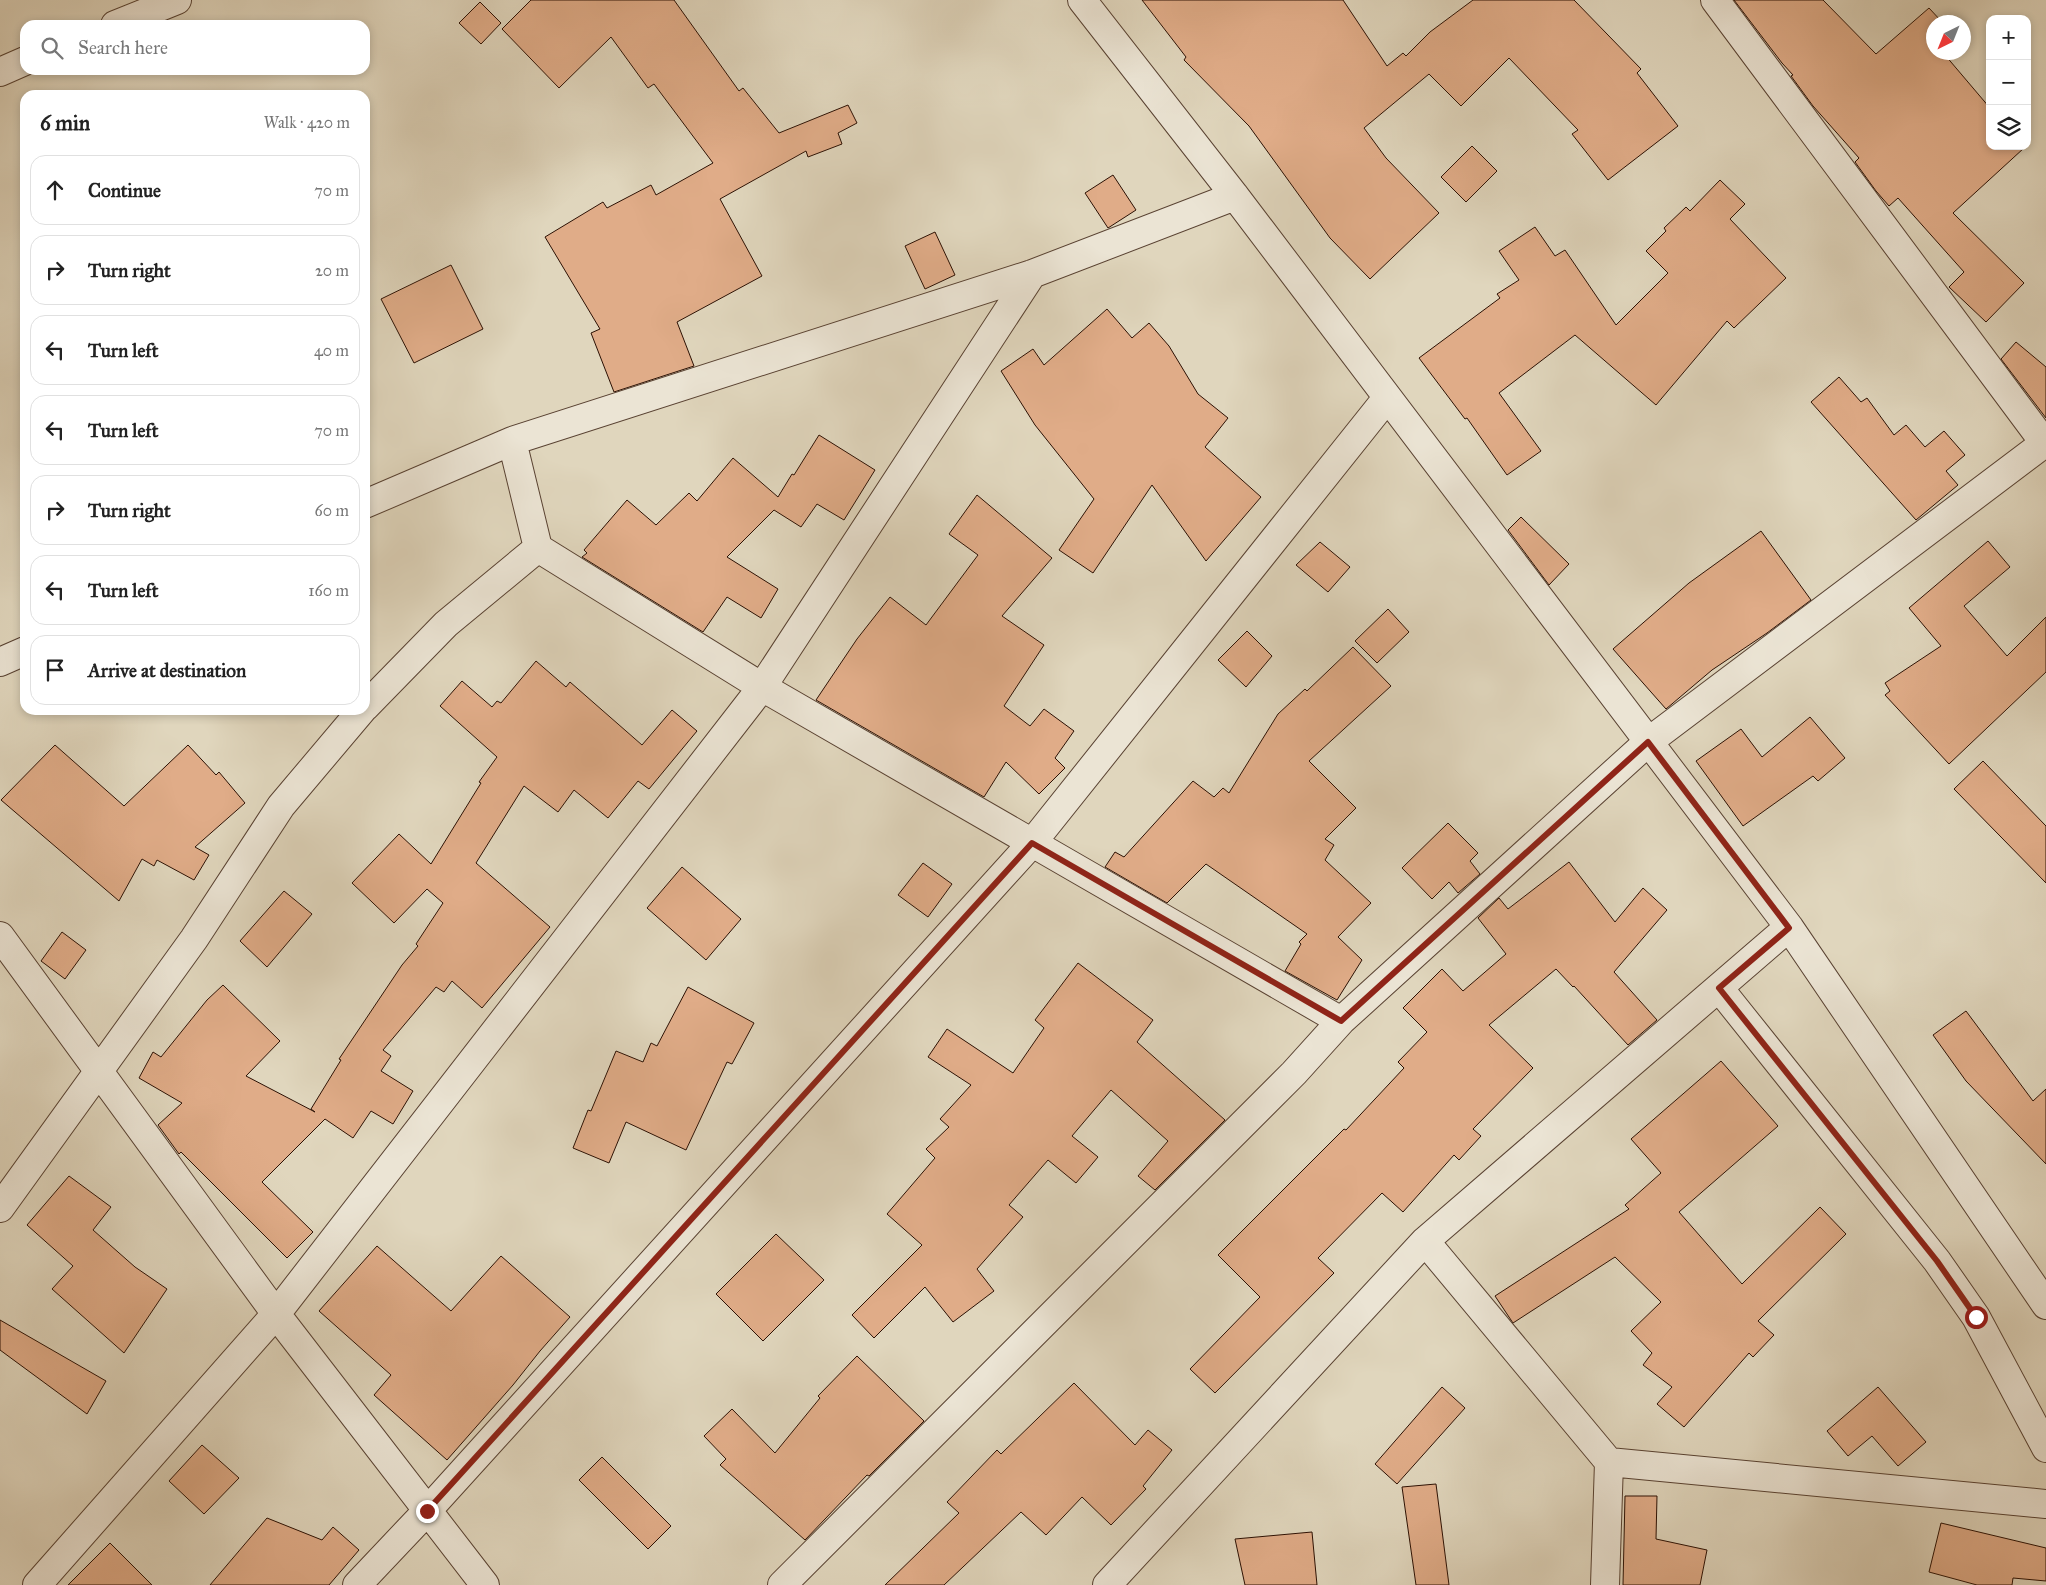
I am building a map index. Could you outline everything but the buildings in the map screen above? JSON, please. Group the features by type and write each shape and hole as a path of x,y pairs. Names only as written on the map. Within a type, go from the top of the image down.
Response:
{"street":[{"path":"127,20 177,0"},
{"path":"1082,0 1235,196 1789,928 2046,1305"},
{"path":"782,1585 1294,1073 1341,1021 1648,742 2045,443 1715,0"},
{"path":"0,72 20,64"},
{"path":"370,502 512,441 1032,274 1235,196"},
{"path":"37,1585 276,1314 762,687 1032,274"},
{"path":"357,1585 427,1511 1032,843 1387,398"},
{"path":"512,441 538,548 762,687 1341,1021"},
{"path":"370,702 446,624 538,548"},
{"path":"0,662 20,653"},
{"path":"0,1208 194,939 281,806 358,715"},
{"path":"1107,1585 1425,1241 1789,928"},
{"path":"0,936 276,1314 485,1585"},
{"path":"1719,988 1937,1261 1976,1317 2046,1448"},
{"path":"1425,1241 1609,1462 1605,1585"},
{"path":"1609,1462 2046,1504"}],"route":[{"path":"427,1511 1032,843 1341,1021 1648,742 1789,928 1719,988 1937,1261 1976,1317"}]}
